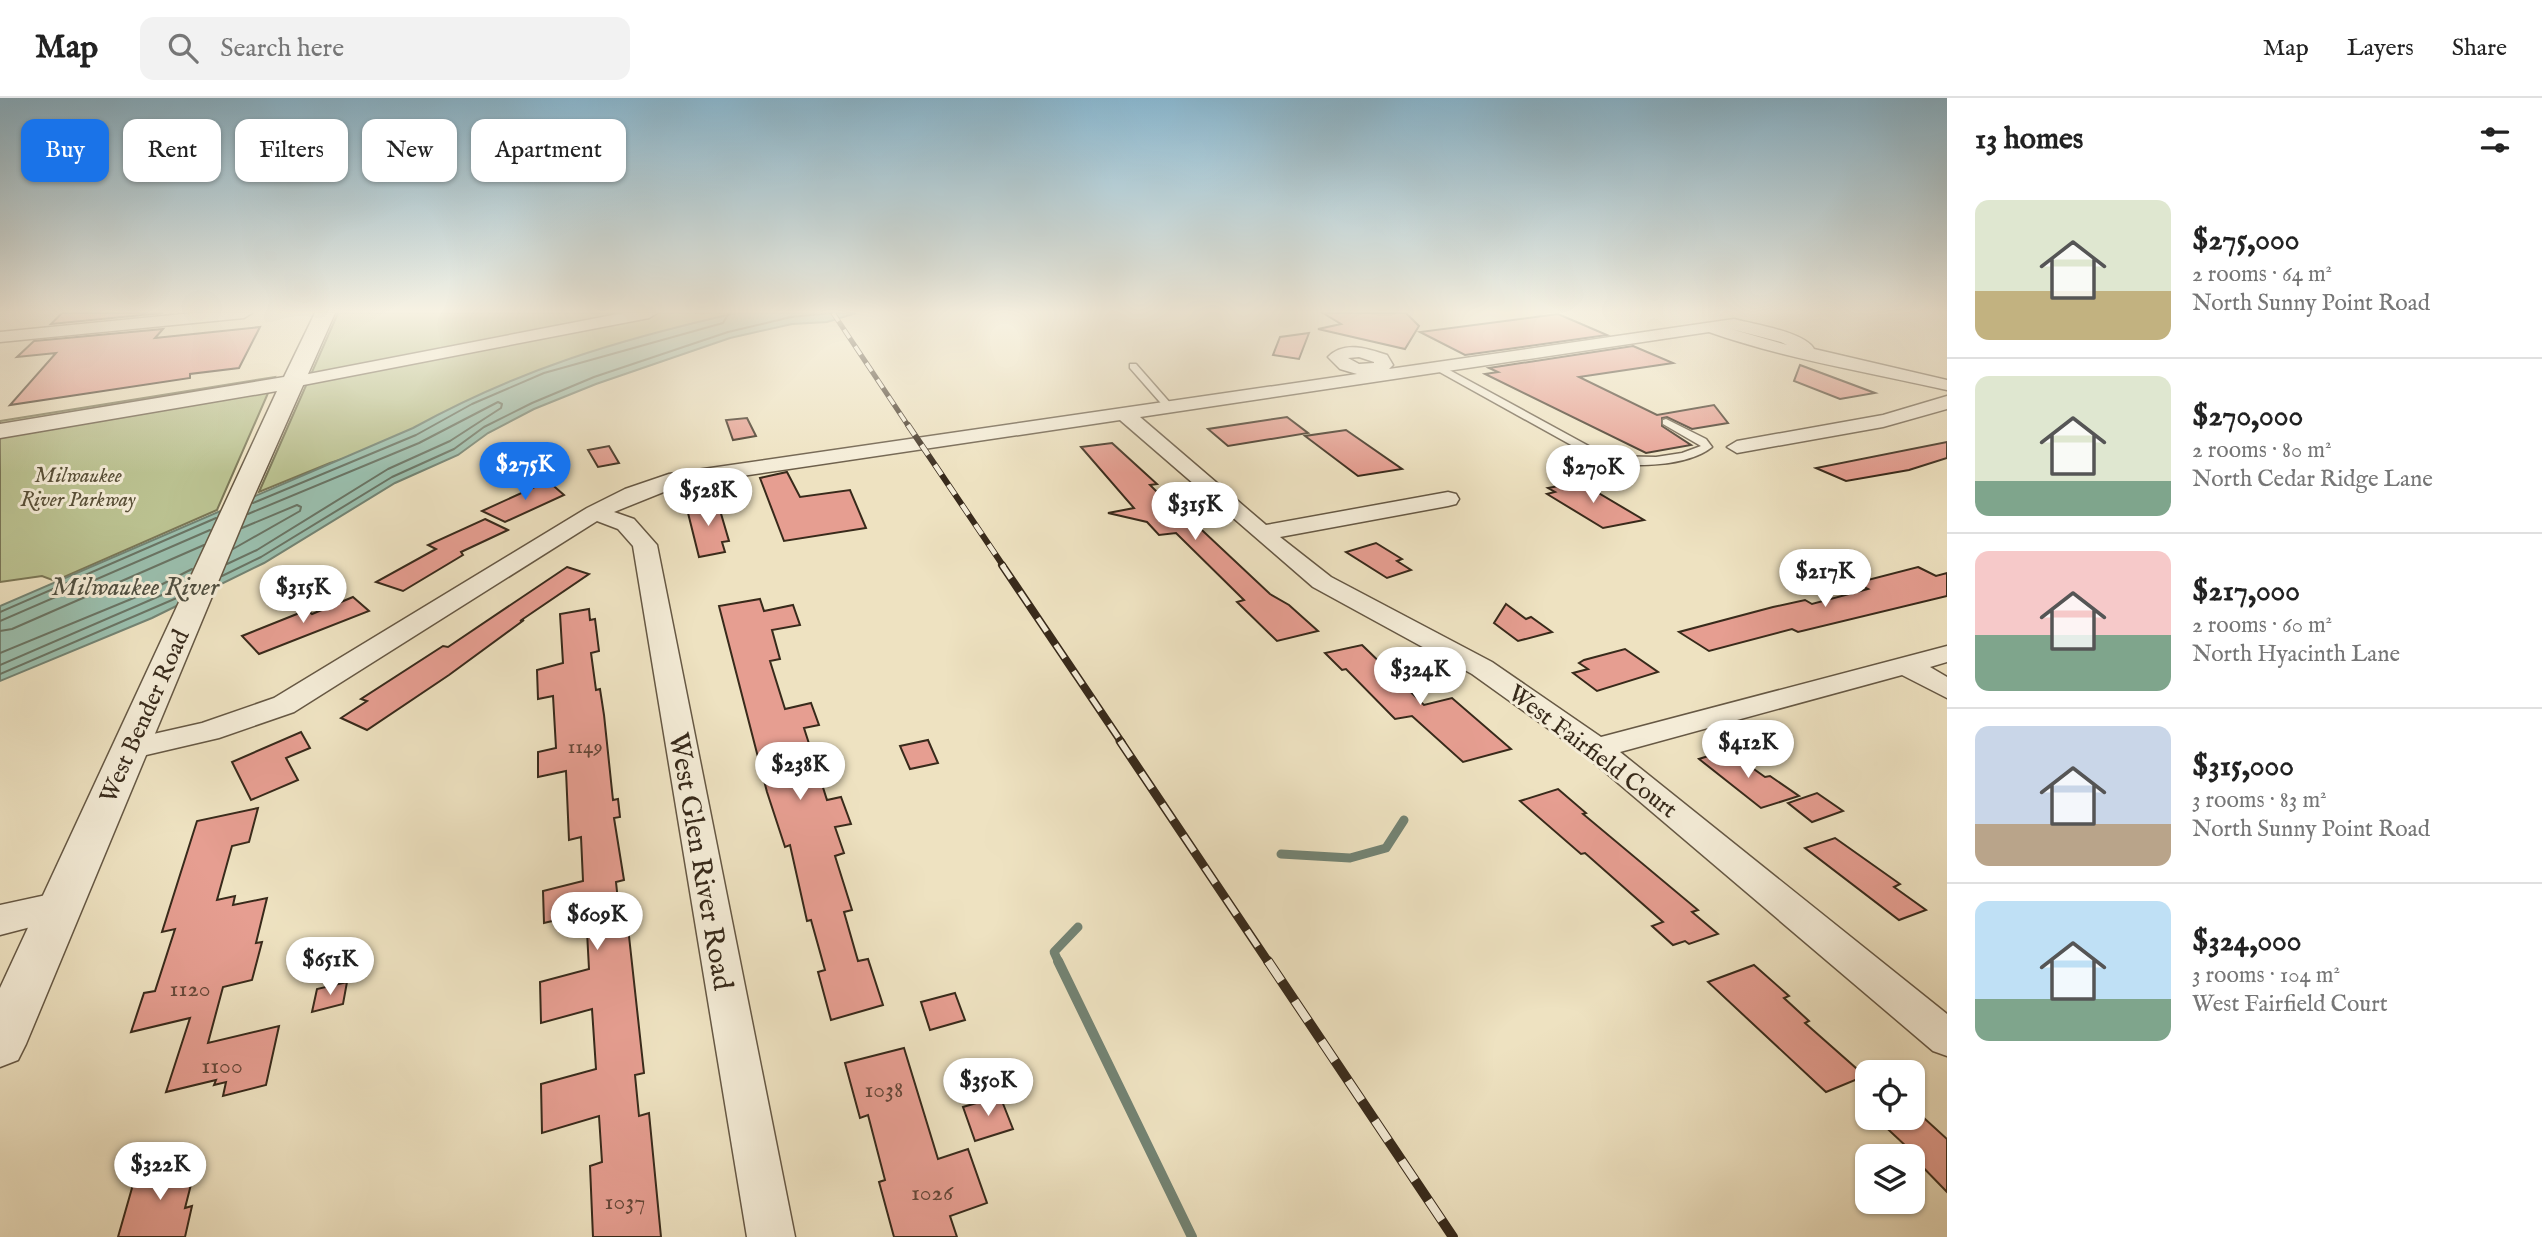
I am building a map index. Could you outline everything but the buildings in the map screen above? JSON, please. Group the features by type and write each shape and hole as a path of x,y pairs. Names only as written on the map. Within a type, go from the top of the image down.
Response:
{"street":[{"name":"West Bender Road","path":"0,1044 236,505 300,366"},
{"path":"0,431 375,366"},
{"path":"129,749 208,731 284,705 596,513 633,494 677,479 1169,407 1379,372 1451,366"},
{"path":"1866,366 1947,385"},
{"path":"1737,447 1909,415 1947,402"},
{"name":"West Fairfield Court","path":"1124,413 1261,533 1322,582 1482,668 1596,748 1947,1038"},
{"path":"1261,533 1448,499"},
{"name":"West Glen River Road","path":"596,513 626,524 645,545 771,1237"},
{"path":"1596,748 1947,654"},
{"path":"1906,665 1947,689"},
{"path":"0,920 60,906"}],"lane":[{"path":"1133,366 1169,407"},
{"path":"1438,368 1604,459 1639,463 1707,447 1702,441 1666,422"}],"green space":[{"path":"315,366 632,366 330,463 259,492"},
{"name":"Milwaukee River Parkway","path":"275,377 217,510 55,581 42,576 0,582 0,421"}],"water":[{"name":"Milwaukee River","path":"549,366 648,366 534,409 488,433 458,455 395,483 264,563 152,618 0,681 0,606 413,428 453,407"}],"waterway":[{"path":"1281,854 1350,858 1386,848 1404,820"},
{"path":"1059,963 1054,952 1078,927"},
{"path":"1058,961 1192,1237"}],"railway":[{"path":"868,366 909,427"},
{"path":"908,425 1004,567"},
{"path":"1002,565 1122,743"},
{"path":"1120,741 1269,963"},
{"path":"1268,961 1453,1237"}]}
